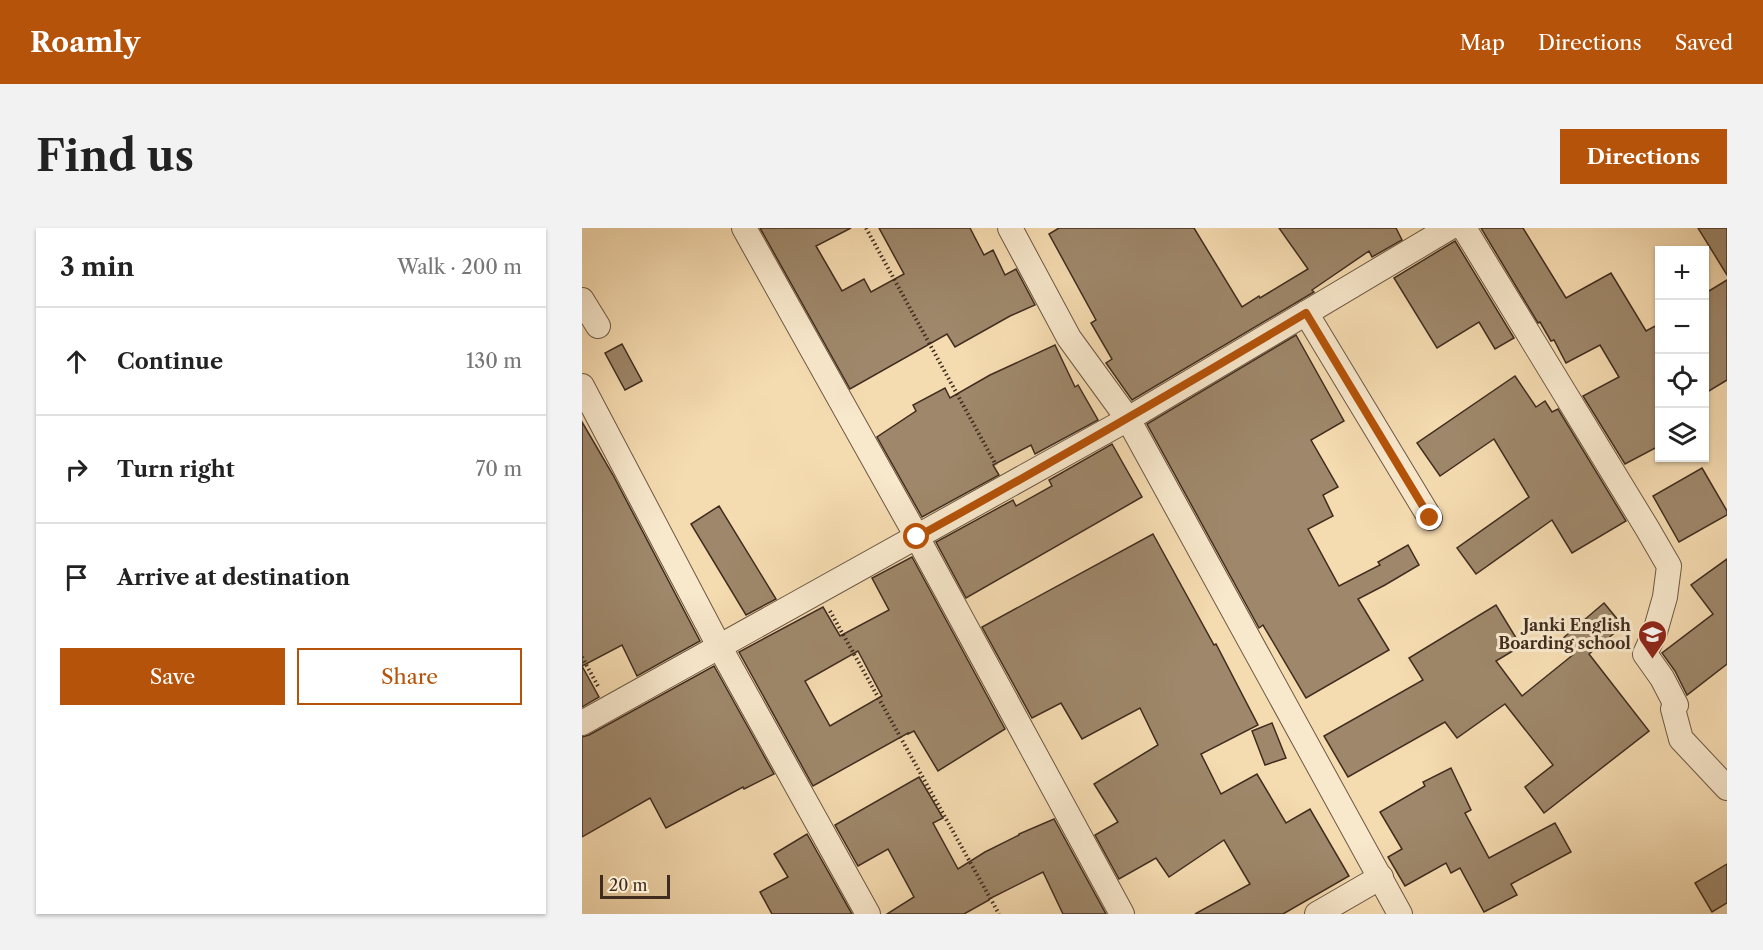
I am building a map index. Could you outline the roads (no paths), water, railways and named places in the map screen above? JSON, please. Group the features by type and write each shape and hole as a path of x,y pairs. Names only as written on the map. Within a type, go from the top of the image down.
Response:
{"street":[{"path":"744,228 917,537 1122,914"},
{"path":"1010,228 1069,338 1128,419 1400,914"},
{"path":"582,723 1128,419 1449,228"},
{"path":"1464,228 1669,566 1665,597 1655,632 1645,654 1662,678 1676,705 1673,709 1681,739 1727,788"},
{"path":"582,300 598,326"},
{"path":"1306,313 1430,518"},
{"path":"582,386 719,646 868,914"},
{"path":"1317,914 1381,877"}],"place":[{"name":"Janki English Boarding school","path":"1652,660"}]}
